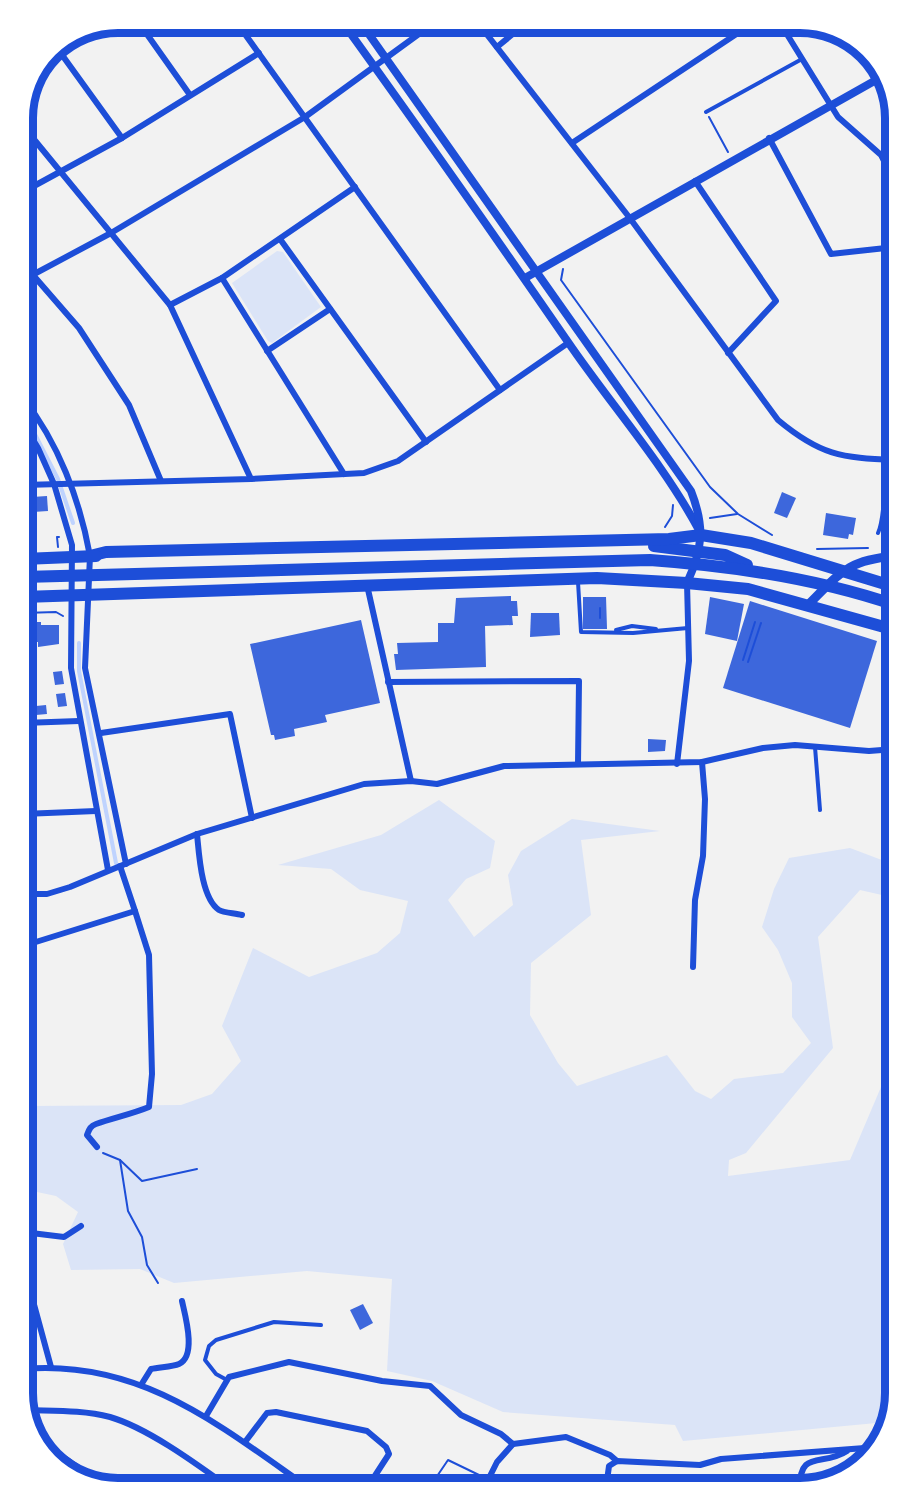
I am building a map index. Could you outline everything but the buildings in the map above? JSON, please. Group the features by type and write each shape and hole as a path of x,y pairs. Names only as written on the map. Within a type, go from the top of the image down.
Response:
{"highway":[{"path":"90,556 106,552 669,539 701,535 751,543 885,583"},
{"path":"33,558 617,543 725,555 759,572"},
{"path":"33,577 598,559 684,562 759,572 819,583 885,602"},
{"path":"33,597 578,579 687,583 748,589 885,627"}],"main road":[{"path":"809,604 843,570 860,561 885,558"}],"street":[{"path":"147,33 190,95"},
{"path":"245,33 500,390"},
{"path":"350,33 525,278 568,343 678,495 701,535"},
{"path":"368,33 691,491 700,514 701,535 698,559 687,583 689,628 686,696 676,764"},
{"path":"161,481 129,405 79,328 33,275 111,233 305,117 420,33"},
{"path":"486,33 629,217 778,420 808,444 837,455 885,459"},
{"path":"497,47 514,33"},
{"path":"572,143 738,33"},
{"path":"786,33 838,117 880,155 885,164"},
{"path":"33,187 122,138 259,52"},
{"path":"62,55 122,138"},
{"path":"525,278 629,217 876,80"},
{"path":"33,138 170,305 251,479"},
{"path":"769,138 831,254 885,248"},
{"path":"695,181 776,302 728,353"},
{"path":"170,305 222,278 355,187"},
{"path":"280,239 426,442"},
{"path":"222,278 344,474"},
{"path":"267,351 330,309"},
{"path":"33,485 364,473 381,468 426,442 568,343"},
{"path":"33,411 68,483 90,556 85,668 101,733 123,865 149,955 152,1074 149,1107 108,1122 95,1124 89,1129 87,1136 97,1147"},
{"path":"33,439 55,484 73,556 70,668 108,870"},
{"path":"367,585 411,781"},
{"path":"388,682 579,681 578,764"},
{"path":"101,733 230,714 252,818"},
{"path":"33,723 80,721"},
{"path":"33,894 46,894 197,834 364,784 411,781 437,784 504,766 702,762 763,748 815,746 869,751 885,750"},
{"path":"693,967 695,900 703,856 705,799 702,762"},
{"path":"33,814 96,811"},
{"path":"197,834 209,897 219,910 242,915"},
{"path":"33,943 135,911"},
{"path":"33,1233 64,1237 81,1226"},
{"path":"141,1385 151,1368 181,1364 187,1357 188,1332 182,1301"},
{"path":"33,1316 51,1367"},
{"path":"206,1416 229,1377 289,1362 382,1382 430,1386 461,1415 501,1434 513,1444"},
{"path":"33,1368 51,1367 116,1376 161,1392 206,1416 292,1478"},
{"path":"35,1410 70,1411 111,1418 153,1438 215,1478"},
{"path":"245,1442 267,1413 276,1412 367,1431 386,1447 389,1454 373,1478"},
{"path":"489,1478 497,1462 513,1444 566,1437 610,1455 617,1461"},
{"path":"607,1478 609,1466 617,1461 700,1465 720,1459 864,1449"},
{"path":"800,1478 804,1466 840,1456 847,1451"},
{"path":"59,1454 78,1468"}],"lane":[{"path":"706,112 802,59"},
{"path":"878,533 885,507"},
{"path":"578,579 581,632 633,633 689,628"},
{"path":"815,746 820,810"},
{"path":"227,1380 216,1374 205,1360 209,1346 216,1340 274,1322 321,1325"}],"path":[{"path":"706,112 729,153"},
{"path":"568,262 564,267 561,280 699,472 738,514 774,537"},
{"path":"658,529 664,528 672,516 673,505"},
{"path":"58,553 57,537 62,537"},
{"path":"811,549 875,548"},
{"path":"600,608 600,618"},
{"path":"33,613 56,612 63,615"},
{"path":"743,660 755,622"},
{"path":"748,662 760,623"},
{"path":"97,1147 107,1156 120,1160 142,1180 197,1169"},
{"path":"120,1160 128,1211 142,1236 147,1265 158,1283"},
{"path":"436,1478 448,1460 478,1475"}],"shaded area":[{"path":"277,251 283,252 321,307 272,343 268,341 232,283"},
{"path":"439,800 495,841 490,868 466,879 448,900 474,937 513,905 508,875 521,851 572,819 660,831 581,840 591,915 531,963 530,1015 558,1063 577,1086 667,1055 695,1091 711,1099 734,1079 783,1073 811,1043 792,1017 792,983 778,950 762,927 774,889 789,858 850,848 885,861 885,896 860,890 818,937 833,1048 746,1153 729,1160 728,1176 850,1160 885,1078 885,1393 879,1423 683,1441 675,1425 503,1412 432,1381 387,1371 392,1279 307,1271 174,1283 140,1269 71,1270 63,1244 78,1212 56,1196 33,1191 33,1106 181,1105 212,1094 241,1061 222,1026 253,948 309,977 377,953 400,933 408,901 360,890 331,869 278,865 381,835"}],"waterway":[{"path":"33,430 58,479 73,523"},
{"path":"79,643 79,671 116,863"}]}
